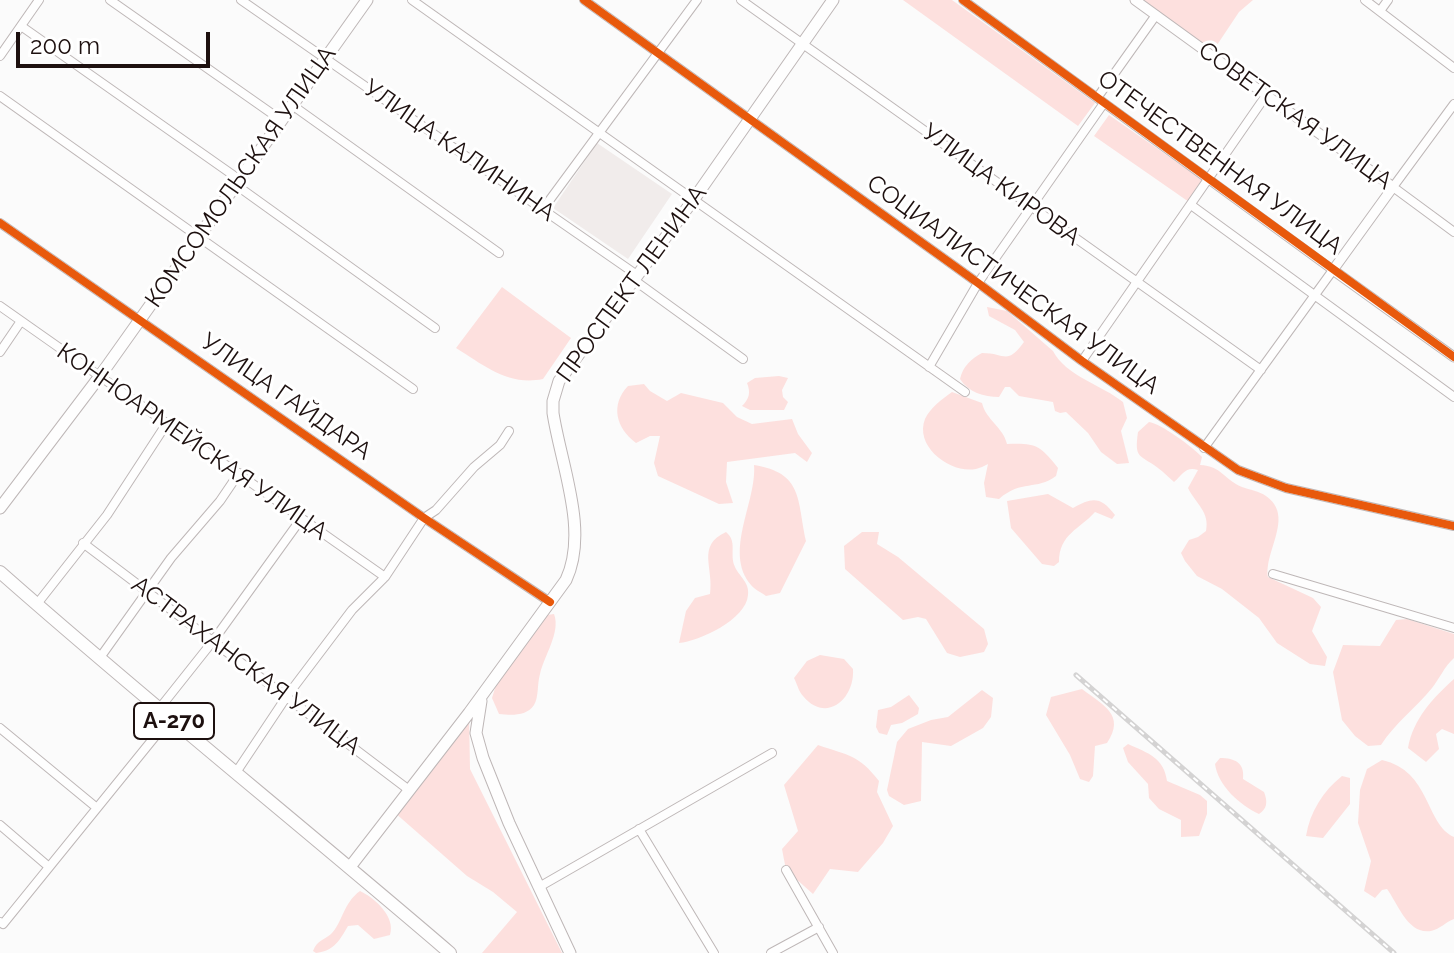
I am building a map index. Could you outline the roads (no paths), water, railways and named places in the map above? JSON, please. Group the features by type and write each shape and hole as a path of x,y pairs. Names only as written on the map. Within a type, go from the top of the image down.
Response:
{"highway":[{"name":"А-270","path":"0,572 99,659 237,771 450,953"}],"main road":[{"name":"КОМСОМОЛЬСКАЯ УЛИЦА","path":"0,508 100,376 367,0"},
{"name":"ПРОСПЕКТ ЛЕНИНА","path":"350,867 550,602 573,564 576,543 553,401 559,381 694,199 833,0"},
{"path":"483,693 476,733 483,758 509,823 570,953"}],"street":[{"path":"0,56 39,0"},
{"path":"110,0 281,120"},
{"name":"УЛИЦА КАЛИНИНА","path":"241,0 543,209 743,359"},
{"path":"412,0 965,392"},
{"name":"СОЦИАЛИСТИЧЕСКАЯ УЛИЦА","path":"584,0 1204,448 1259,480 1454,526"},
{"path":"543,209 697,0"},
{"name":"УЛИЦА КИРОВА","path":"741,0 1261,370"},
{"name":"ОТЕЧЕСТВЕННАЯ УЛИЦА","path":"963,0 1454,357"},
{"name":"СОВЕТСКАЯ УЛИЦА","path":"1135,0 1454,232"},
{"path":"1365,0 1454,68"},
{"path":"1380,11 1388,0"},
{"path":"929,367 978,283 1156,15"},
{"path":"21,26 435,328"},
{"path":"1082,361 1267,94"},
{"path":"0,96 413,389"},
{"path":"1204,448 1454,104"},
{"path":"292,105 499,253"},
{"path":"1191,205 1454,397"},
{"name":"УЛИЦА ГАЙДАРА","path":"0,223 550,602"},
{"name":"КОННОАРМЕЙСКАЯ УЛИЦА","path":"0,306 385,577"},
{"path":"0,352 21,321"},
{"path":"37,604 107,515 167,423"},
{"path":"237,771 287,696 352,610 385,577 424,518 436,510 474,467 500,445 509,431"},
{"path":"99,659 171,558 220,501 239,473"},
{"path":"159,709 213,641 301,519"},
{"name":"АСТРАХАНСКАЯ УЛИЦА","path":"83,543 409,790"},
{"path":"1273,574 1454,628"},
{"path":"1,923 170,718"},
{"path":"0,728 97,808"},
{"path":"539,887 772,753"},
{"path":"0,825 49,867"},
{"path":"639,829 714,953"},
{"path":"786,870 833,953"},
{"path":"771,953 819,927"}],"railway":[{"path":"1076,675 1394,953"}]}
